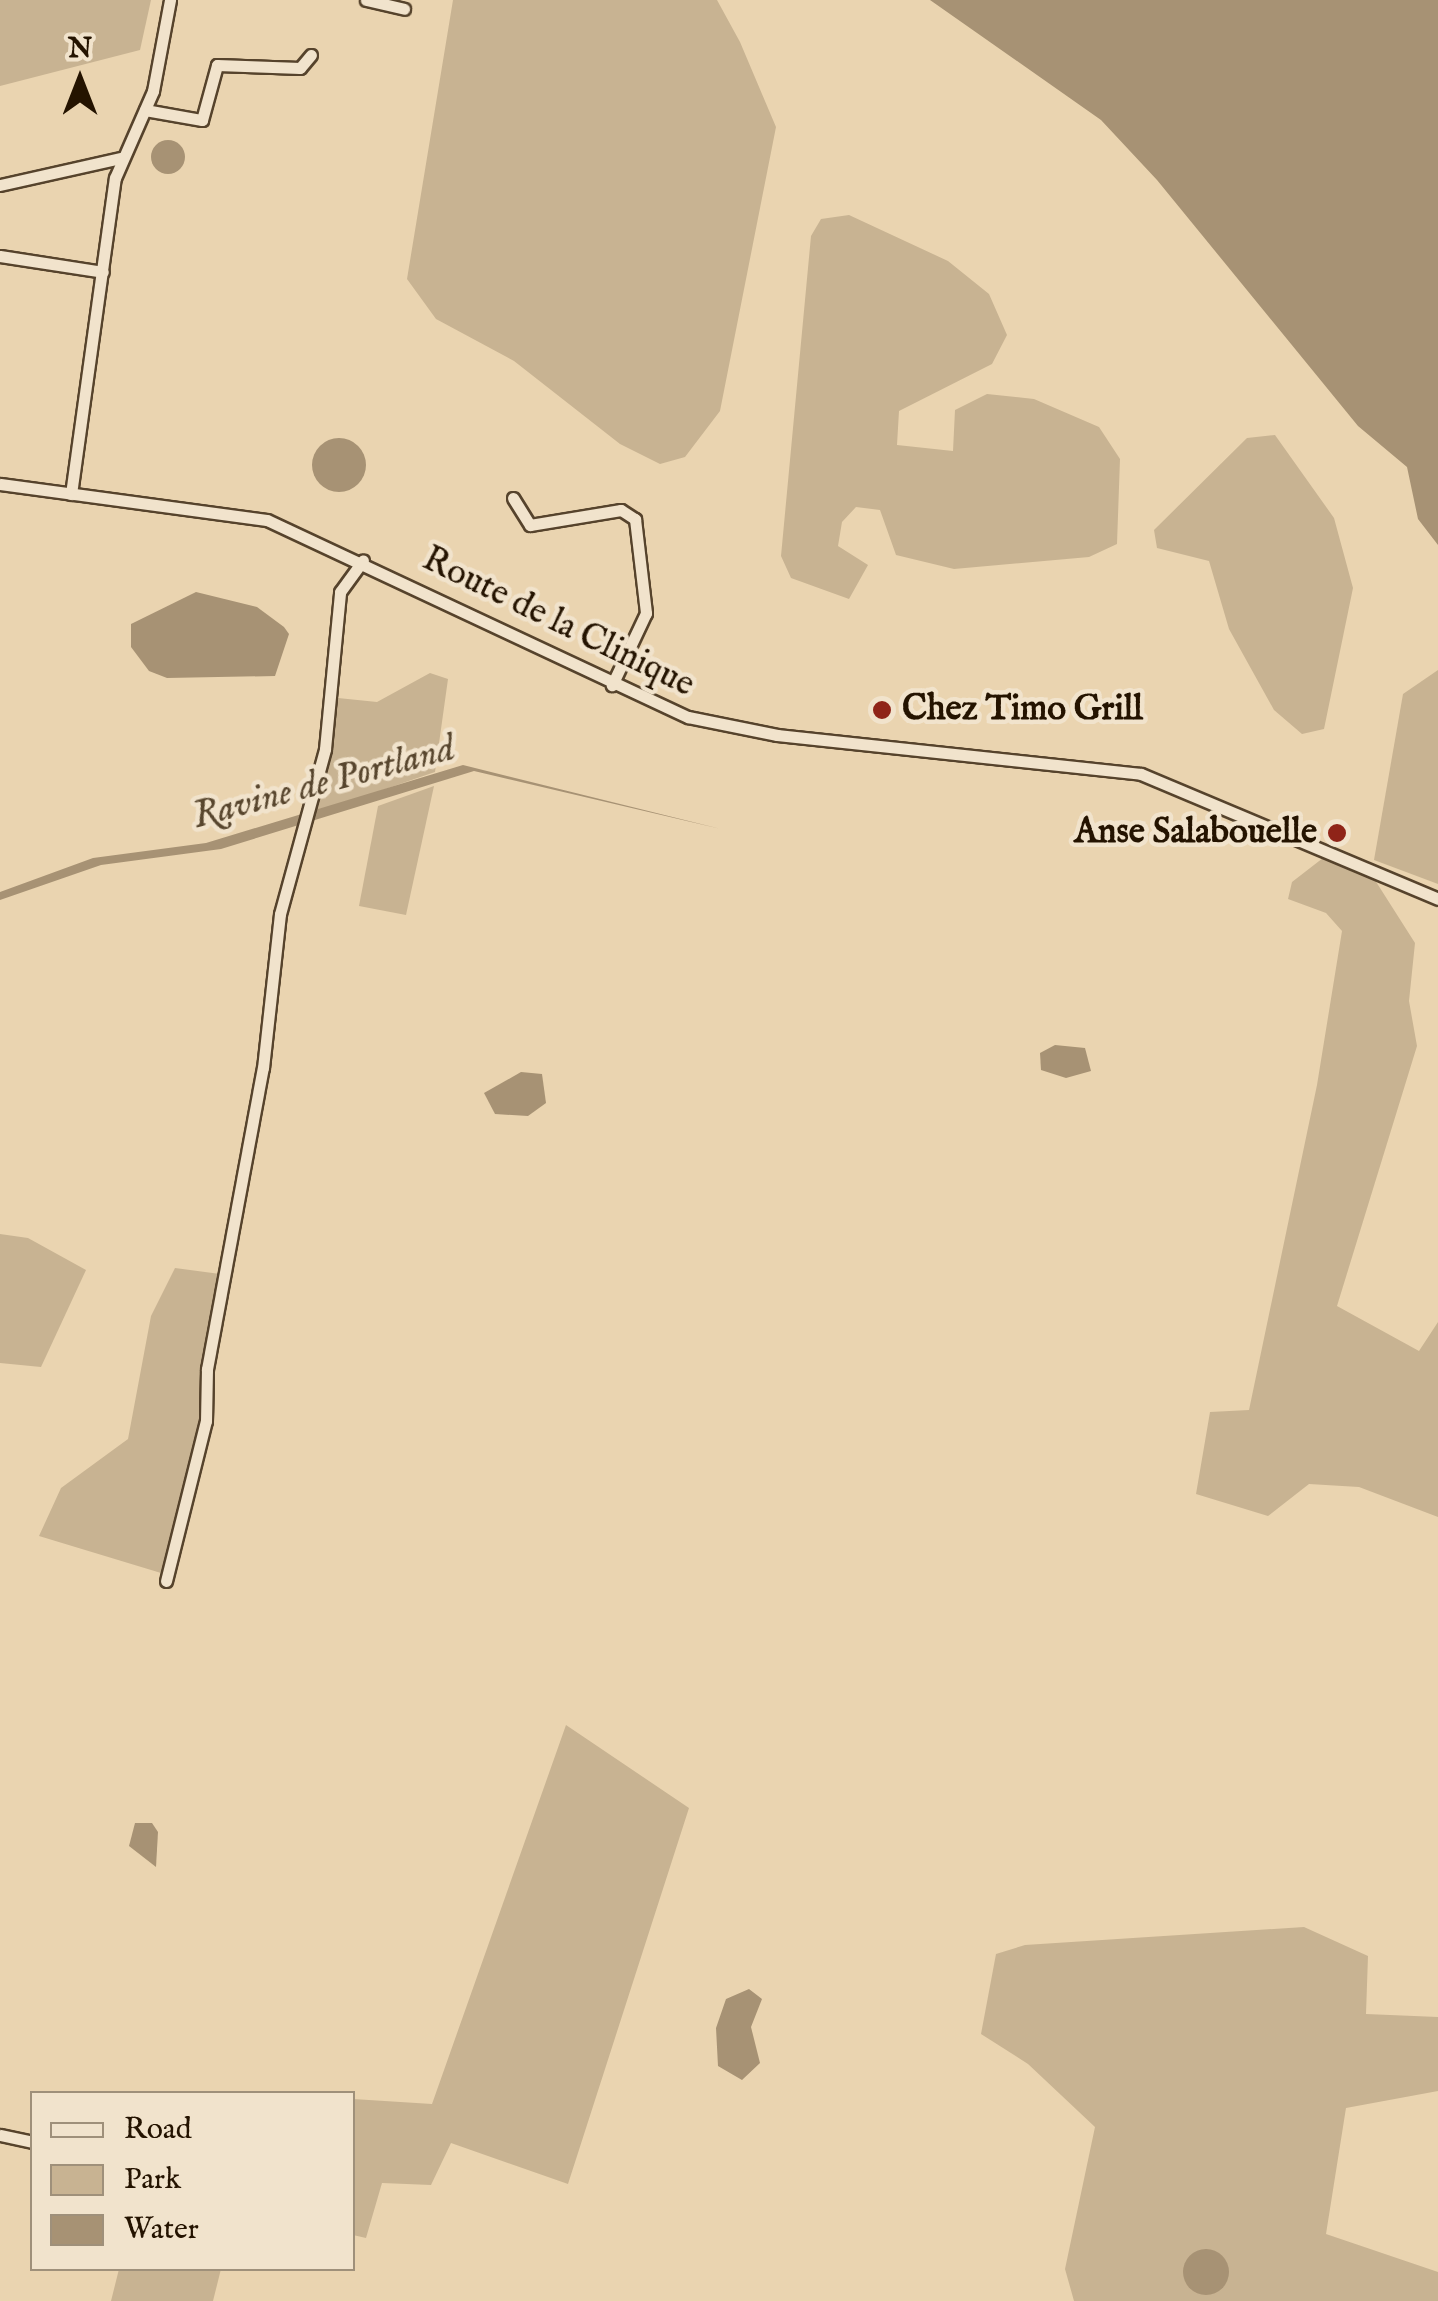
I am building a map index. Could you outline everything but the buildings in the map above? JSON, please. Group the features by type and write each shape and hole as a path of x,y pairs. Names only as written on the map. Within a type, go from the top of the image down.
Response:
{"street":[{"path":"71,494 121,158 145,110 170,0"},
{"path":"366,0 404,9"},
{"path":"145,110 202,120 217,65 300,68 311,55"},
{"path":"0,185 121,158"},
{"path":"0,256 103,272"},
{"name":"Route de la Clinique","path":"0,484 230,510 362,560 612,686 744,731 1141,774 1438,898"},
{"path":"513,498 530,525 621,510 634,519 646,614 612,686"},
{"path":"166,1581 206,1421 207,1368 263,1068 280,914 334,698 340,592 362,560"},
{"path":"0,2136 30,2142"}],"green space":[{"path":"0,0 151,0 140,50 0,86"},
{"path":"453,0 717,0 740,42 776,127 720,411 685,457 660,464 620,444 514,361 436,319 407,279"},
{"path":"849,215 948,261 989,294 1007,335 992,364 899,411 897,445 953,451 955,410 987,394 1034,399 1099,427 1120,459 1117,544 1089,557 954,569 896,555 880,510 856,507 842,522 838,546 868,565 849,599 791,578 781,556 811,236 821,219"},
{"path":"1275,435 1334,518 1353,588 1324,729 1302,734 1274,710 1229,629 1209,561 1157,548 1154,530 1247,438"},
{"path":"1438,670 1438,884 1374,860 1403,694"},
{"path":"430,673 448,679 435,772 312,814 338,698 377,702"},
{"path":"434,786 406,915 359,906 378,806"},
{"path":"1323,858 1373,877 1415,943 1409,1001 1417,1046 1337,1306 1419,1351 1438,1322 1438,1517 1359,1487 1309,1484 1268,1516 1196,1494 1210,1412 1249,1410 1317,1085 1342,931 1326,913 1288,899 1292,882"},
{"path":"0,1234 28,1238 86,1270 41,1367 0,1363"},
{"path":"175,1268 220,1274 200,1417 161,1573 39,1536 61,1488 128,1439 151,1316"},
{"path":"566,1725 689,1808 568,2184 451,2143 431,2185 382,2183 366,2238 355,2235 355,2099 432,2104"},
{"path":"1304,1927 1368,1956 1366,2014 1438,2017 1438,2091 1346,2108 1326,2234 1438,2272 1438,2301 1074,2301 1065,2269 1095,2127 1028,2064 981,2034 996,1954 1025,1945"},
{"path":"118,2271 220,2271 213,2301 111,2301"}],"water":[{"path":"930,0 1438,0 1438,545 1418,519 1407,467 1358,426 1157,180 1101,120"},
{"path":"168,140 180,145 185,157 180,169 168,174 156,169 151,157 156,145"},
{"path":"339,438 358,446 366,465 358,484 339,492 320,484 312,465 320,446"},
{"path":"196,592 257,607 284,627 289,634 275,676 167,678 149,671 131,647 131,624"},
{"path":"463,765 721,829 474,771 221,849 101,865 0,900 0,892 93,858 206,843"},
{"path":"1055,1045 1085,1048 1091,1071 1066,1078 1041,1070 1040,1053"},
{"path":"521,1072 542,1074 546,1103 528,1116 495,1114 484,1093"},
{"path":"135,1823 152,1823 158,1832 156,1867 129,1846"},
{"path":"749,1989 762,1999 751,2027 760,2063 742,2080 718,2066 716,2028 726,1999"},
{"path":"1206,2249 1222,2256 1229,2272 1222,2288 1206,2295 1190,2288 1183,2272 1190,2256"}],"place":[{"name":"Chez Timo Grill","path":"882,710"},
{"name":"Anse Salabouelle","path":"1337,833"}],"water label":[{"name":"Ravine de Portland","path":"324,784"}]}
